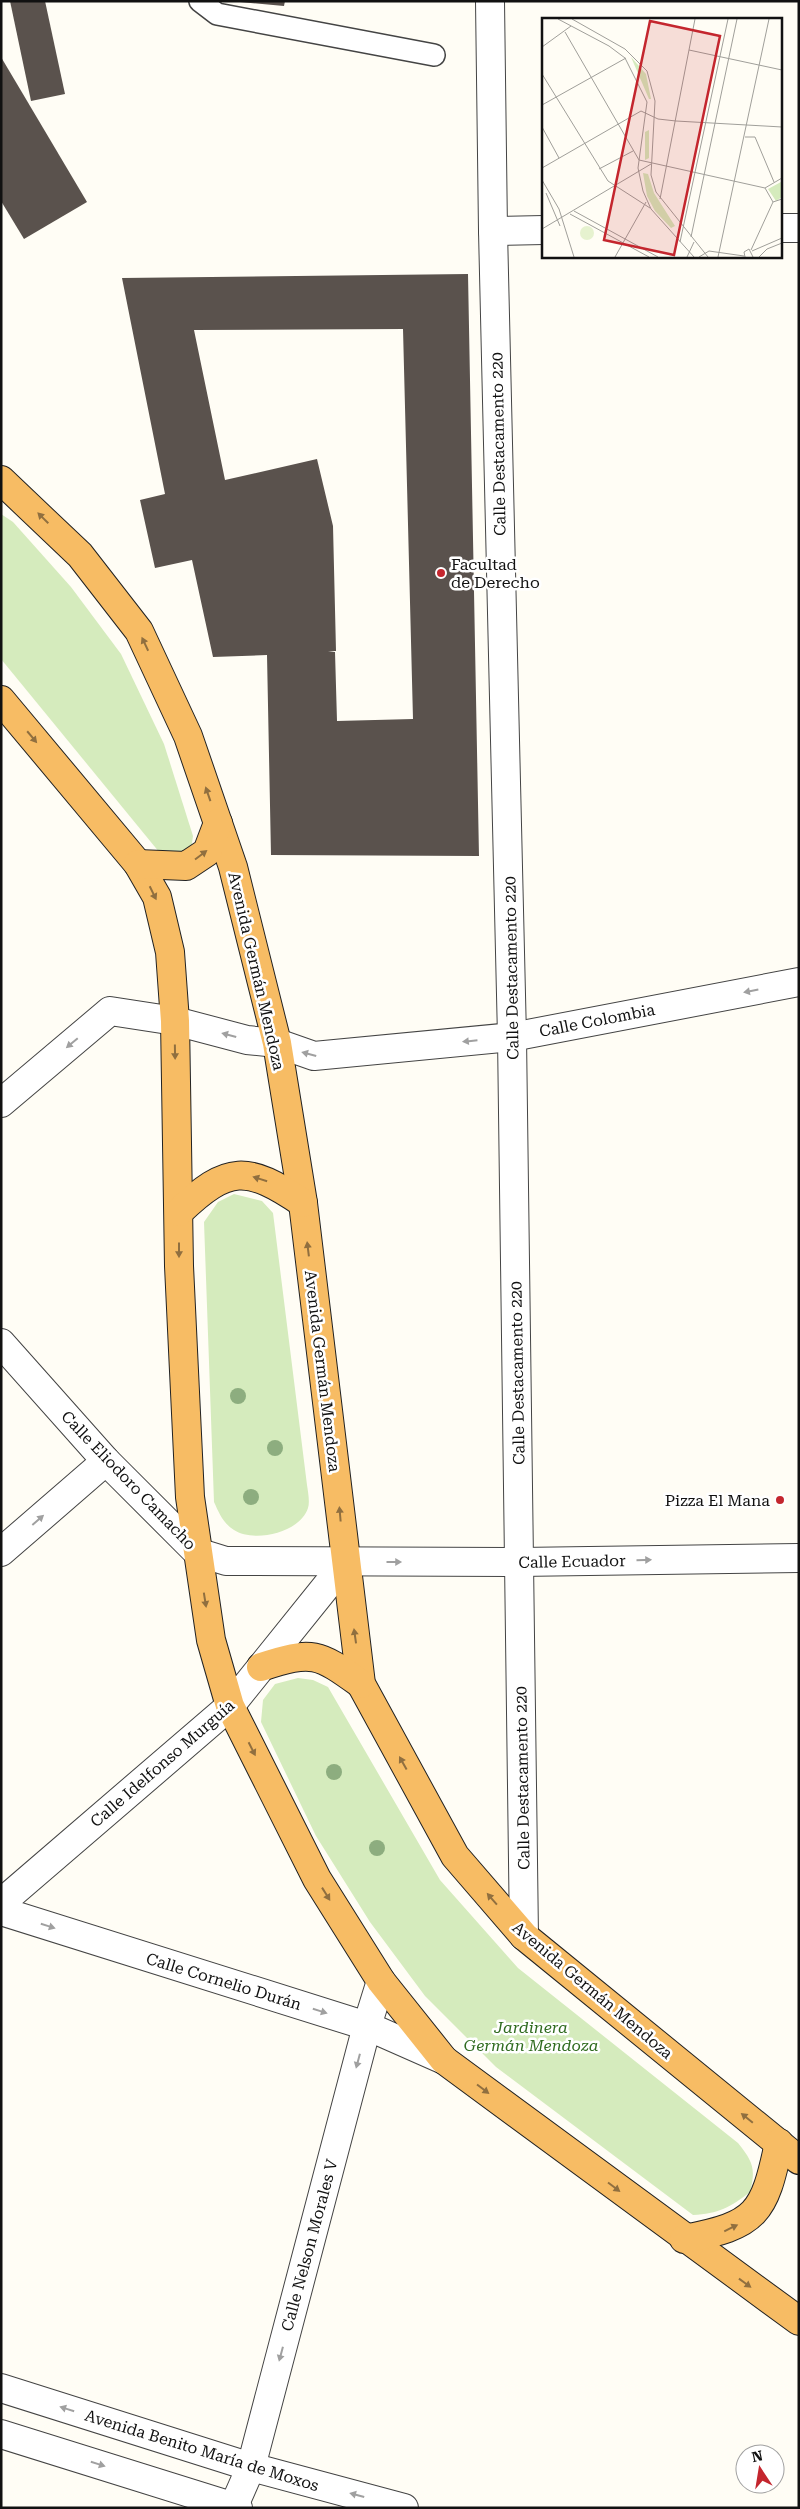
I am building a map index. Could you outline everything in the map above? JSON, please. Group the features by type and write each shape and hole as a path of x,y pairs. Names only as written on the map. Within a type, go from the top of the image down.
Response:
{"highway":[{"name":"Avenida Germán Mendoza","path":"1,480 80,555 139,631 188,736 233,867 277,1043 302,1203 361,1684 455,1856 524,1936 789,2151"},
{"path":"1,700 138,864 156,897 168,943 175,1021 179,1266 190,1497 211,1640 230,1706 317,1879 381,1981 444,2060 684,2239 799,2322"},
{"path":"138,864 186,866 207,852 218,823"},
{"path":"179,1212 218,1180 247,1175 274,1184 302,1203"},
{"path":"261,1667 286,1659 314,1656 331,1663 361,1684"},
{"path":"684,2239 725,2231 748,2219 764,2199 789,2151"}],"street":[{"name":"Calle Destacamento 220","path":"490,1 493,231 512,1037 524,1936"},
{"path":"782,228 799,228"},
{"path":"493,231 542,230"},
{"name":"Calle Colombia","path":"1,1103 110,1011 175,1021 247,1040 277,1043 314,1056 512,1037 799,982"},
{"name":"Calle Eliodoro Camacho","path":"1,1343 106,1461 197,1552 226,1561 345,1563"},
{"path":"1,1552 106,1461"},
{"name":"Calle Ecuador","path":"345,1563 799,1558"},
{"name":"Calle Idelfonso Murguía","path":"1,1903 230,1706 345,1563"},
{"name":"Calle Cornelio Durán","path":"1,1911 367,2026 444,2060"},
{"name":"Calle Nelson Morales V","path":"235,2507 251,2467 367,2026 381,1981"},
{"name":"Avenida Benito María de Moxos","path":"1,2388 251,2467 404,2508"},
{"path":"1,2434 235,2507"}],"lane":[{"path":"200,1 217,14 434,55"}],"green space":[{"path":"1,514 13,522 71,587 121,654 164,744 193,836 191,850 164,858 1,659"},
{"path":"234,1194 262,1201 273,1213 309,1497 308,1508 296,1524 276,1533 253,1536 243,1534 230,1527 224,1521 214,1502 204,1222 218,1202"},
{"name":"Jardinera Germán Mendoza","path":"298,1678 313,1680 328,1687 440,1880 518,1968 738,2143 752,2166 753,2177 750,2192 724,2209 693,2215 496,2067 425,1996 370,1922 316,1836 261,1722 263,1700 275,1684"}],"building":[{"path":"10,1 45,1 65,94 31,101"},
{"path":"229,1 285,1 284,6"},
{"path":"1,57 87,202 24,239 1,201"},
{"name":"Facultad de Derecho","path":"468,274 479,856 271,855 267,655 213,657 192,560 155,568 140,500 165,494 122,278","holes":["403,329 413,719 337,721 335,652 328,651 336,651 333,526 317,459 225,480 194,330"]}],"place":[{"name":"Facultad de Derecho","path":"441,573"},
{"name":"Pizza El Mana","path":"780,1500"}]}
